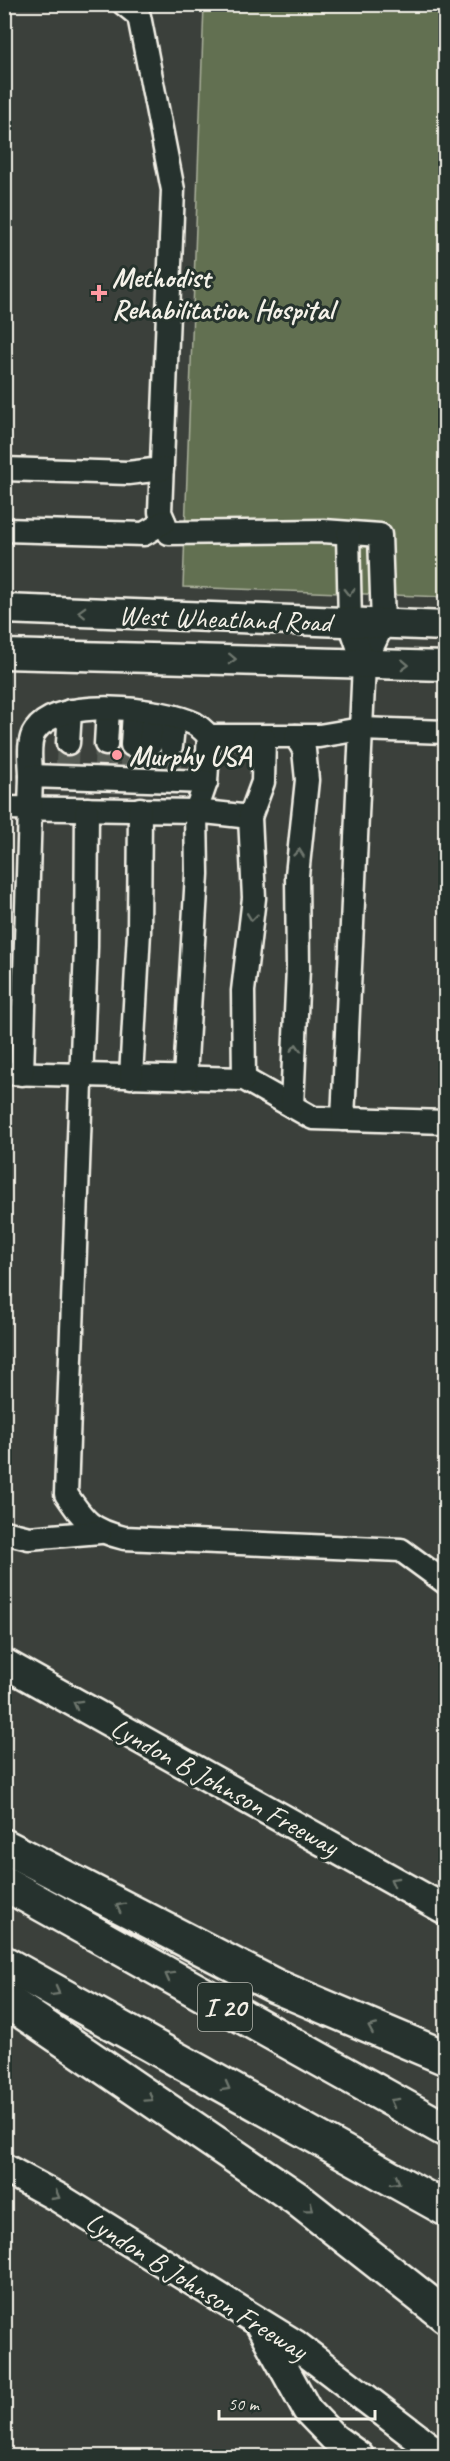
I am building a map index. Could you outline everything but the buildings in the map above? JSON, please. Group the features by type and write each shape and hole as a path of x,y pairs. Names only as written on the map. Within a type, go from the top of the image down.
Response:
{"highway":[{"path":"4,1846 275,1986 446,2058"},
{"name":"I 20","path":"4,1883 446,2130"},
{"name":"I 20","path":"4,1963 446,2209"},
{"path":"4,1999 296,2198 446,2316"}],"main road":[{"name":"West Wheatland Road","path":"4,609 446,626"},
{"name":"West Wheatland Road","path":"4,654 446,666"},
{"name":"Lyndon B Johnson Freeway","path":"4,1663 446,1910"},
{"name":"Lyndon B Johnson Freeway","path":"4,2168 58,2198 296,2345 441,2457"},
{"path":"258,2321 307,2410 334,2438 359,2457"}],"lane":[{"path":"124,4 139,16 173,190 160,512 169,533 323,531 380,535 383,624 364,664"},
{"path":"4,469 128,473 162,469"},
{"path":"4,530 144,534 164,522"},
{"path":"343,1119 364,664 350,623 348,534"},
{"path":"446,732 361,729 264,738 209,736 196,724 154,714 90,710 49,719 36,730 31,740 30,808 13,1074 244,1079 313,1118 446,1122"},
{"path":"67,761 90,710"},
{"path":"90,710 98,762"},
{"path":"150,764 154,714"},
{"path":"150,764 154,714"},
{"path":"185,1077 197,874 196,811 206,782 209,736"},
{"path":"292,1106 298,968 297,875 307,780 304,750 296,736"},
{"path":"244,1079 243,992 254,898 250,817 262,782 264,738"},
{"path":"31,776 67,761 98,762 150,764 206,782"},
{"path":"4,808 196,811 250,817"},
{"path":"87,809 81,1076 66,1494 81,1516 100,1532"},
{"path":"131,1077 139,932 140,809"},
{"path":"4,1532 29,1538 100,1532 124,1538 401,1550 446,1583"}],"green space":[{"path":"204,5 445,5 445,597 183,587"}],"tunnel":[{"path":"67,764 68,743"},
{"path":"105,766 106,744"},
{"path":"131,766 132,745"},
{"path":"149,767 150,745"},
{"path":"170,768 171,746"}],"place":[{"name":"Methodist Rehabilitation Hospital","path":"99,293"},
{"name":"Murphy USA","path":"117,755"}]}
